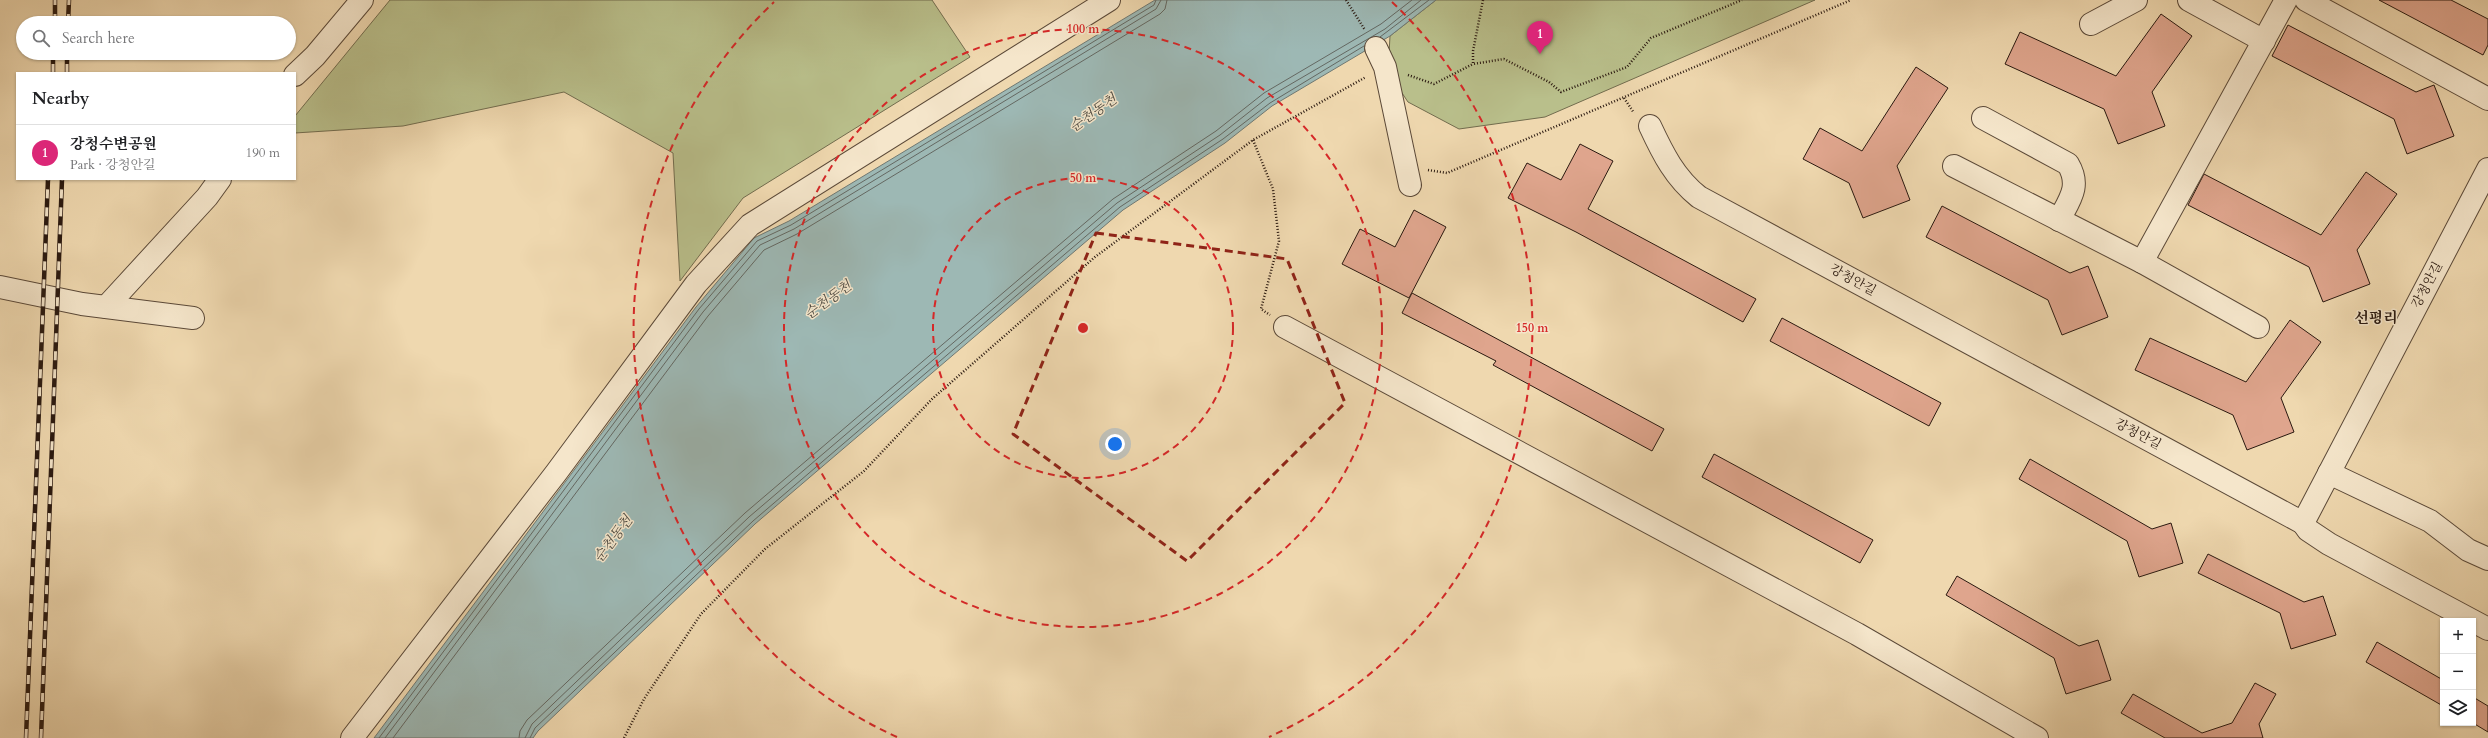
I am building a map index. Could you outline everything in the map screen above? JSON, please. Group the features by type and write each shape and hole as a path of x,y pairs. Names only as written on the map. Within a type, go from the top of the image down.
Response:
{"street":[{"path":"296,74 315,56 362,0"},
{"path":"352,738 556,473 696,284 750,225 1109,0"},
{"path":"2091,24 2136,0"},
{"path":"2189,0 2264,41"},
{"path":"2142,262 2286,0"},
{"path":"2306,0 2488,99"},
{"path":"1380,58 1408,176"},
{"path":"1983,118 2068,164 2075,176 2073,194 2059,220"},
{"name":"강청안길","path":"1650,126 1667,162 1681,181 1699,197 2303,523 2488,169"},
{"path":"1954,166 2142,262 2258,327"},
{"path":"106,307 207,197 219,180"},
{"path":"0,287 106,307 193,318"},
{"path":"1284,327 1857,634 2037,738"},
{"path":"2329,473 2430,521 2468,550 2488,559"},
{"path":"2303,523 2308,530 2329,544 2488,629"}],"path":[{"path":"1346,0 1380,58 1434,84 1473,64 1504,59 1549,82 1561,92 1627,67 1651,38 1742,0"},
{"path":"1473,64 1473,51 1483,0"},
{"path":"1408,176 1447,173 1851,0"},
{"path":"624,738 644,699 701,614 765,549 864,471 932,399 1095,257 1253,140 1380,58"},
{"path":"1253,140 1273,189 1279,241 1261,309 1284,327"}],"highlighted area":[{"path":"1096,233 1287,259 1345,403 1187,561 1013,434"}],"green space":[{"path":"390,0 932,0 970,57 743,198 680,281 673,153 564,92 403,126 296,133 296,115"},
{"path":"1436,0 1815,0 1545,117 1459,129 1408,102 1388,72 1390,36"}],"water":[{"name":"순천동천","path":"1155,0 1436,0 1390,36 1272,106 1225,143 1123,210 755,524 538,731 533,738 374,738 696,307 754,238 789,221"}],"building":[{"path":"2379,0 2451,0 2488,19 2488,45 2483,55"},
{"path":"2161,14 2192,36 2152,92 2165,126 2118,144 2104,109 2005,64 2020,32 2116,76"},
{"path":"2288,25 2416,92 2434,85 2454,136 2407,154 2394,119 2272,56"},
{"path":"1916,67 1948,88 1897,166 1910,200 1863,218 1849,183 1803,159 1820,128 1862,151"},
{"path":"1580,144 1613,161 1588,209 1756,299 1743,322 1576,232 1508,198 1527,163 1561,180"},
{"path":"2366,172 2397,194 2357,250 2370,284 2323,302 2309,267 2188,205 2204,174 2321,235"},
{"path":"1942,206 2070,273 2088,266 2108,317 2062,335 2048,300 1926,237"},
{"path":"1414,210 1446,227 1409,298 1342,264 1360,229 1395,247"},
{"path":"1412,293 1664,429 1652,451 1493,365 1496,361 1402,313"},
{"path":"1782,318 1941,403 1929,426 1770,341"},
{"path":"2290,320 2321,342 2281,398 2294,432 2247,450 2233,415 2135,370 2150,338 2246,382"},
{"path":"1714,454 1873,540 1860,563 1702,477"},
{"path":"2030,459 2152,529 2171,523 2183,563 2139,577 2127,541 2019,479"},
{"path":"2208,554 2304,602 2323,596 2336,635 2291,649 2280,613 2198,573"},
{"path":"1957,576 2079,646 2098,640 2111,680 2066,694 2054,658 1946,595"},
{"path":"2377,642 2440,678 2440,704 2366,662"},
{"path":"2255,683 2276,694 2259,724 2263,738 2165,738 2121,713 2133,694 2202,733 2232,723"},
{"path":"2476,699 2488,706 2488,732 2476,725"}],"railway":[{"path":"55,0 55,16"},
{"path":"68,16 69,0"},
{"path":"53,60 53,72"},
{"path":"67,60 67,72"},
{"path":"26,738 48,180"},
{"path":"41,738 62,180"}],"place":[{"name":"강청수변공원","path":"1540,54"}],"district":[{"name":"선평리","path":"2376,318"}]}
